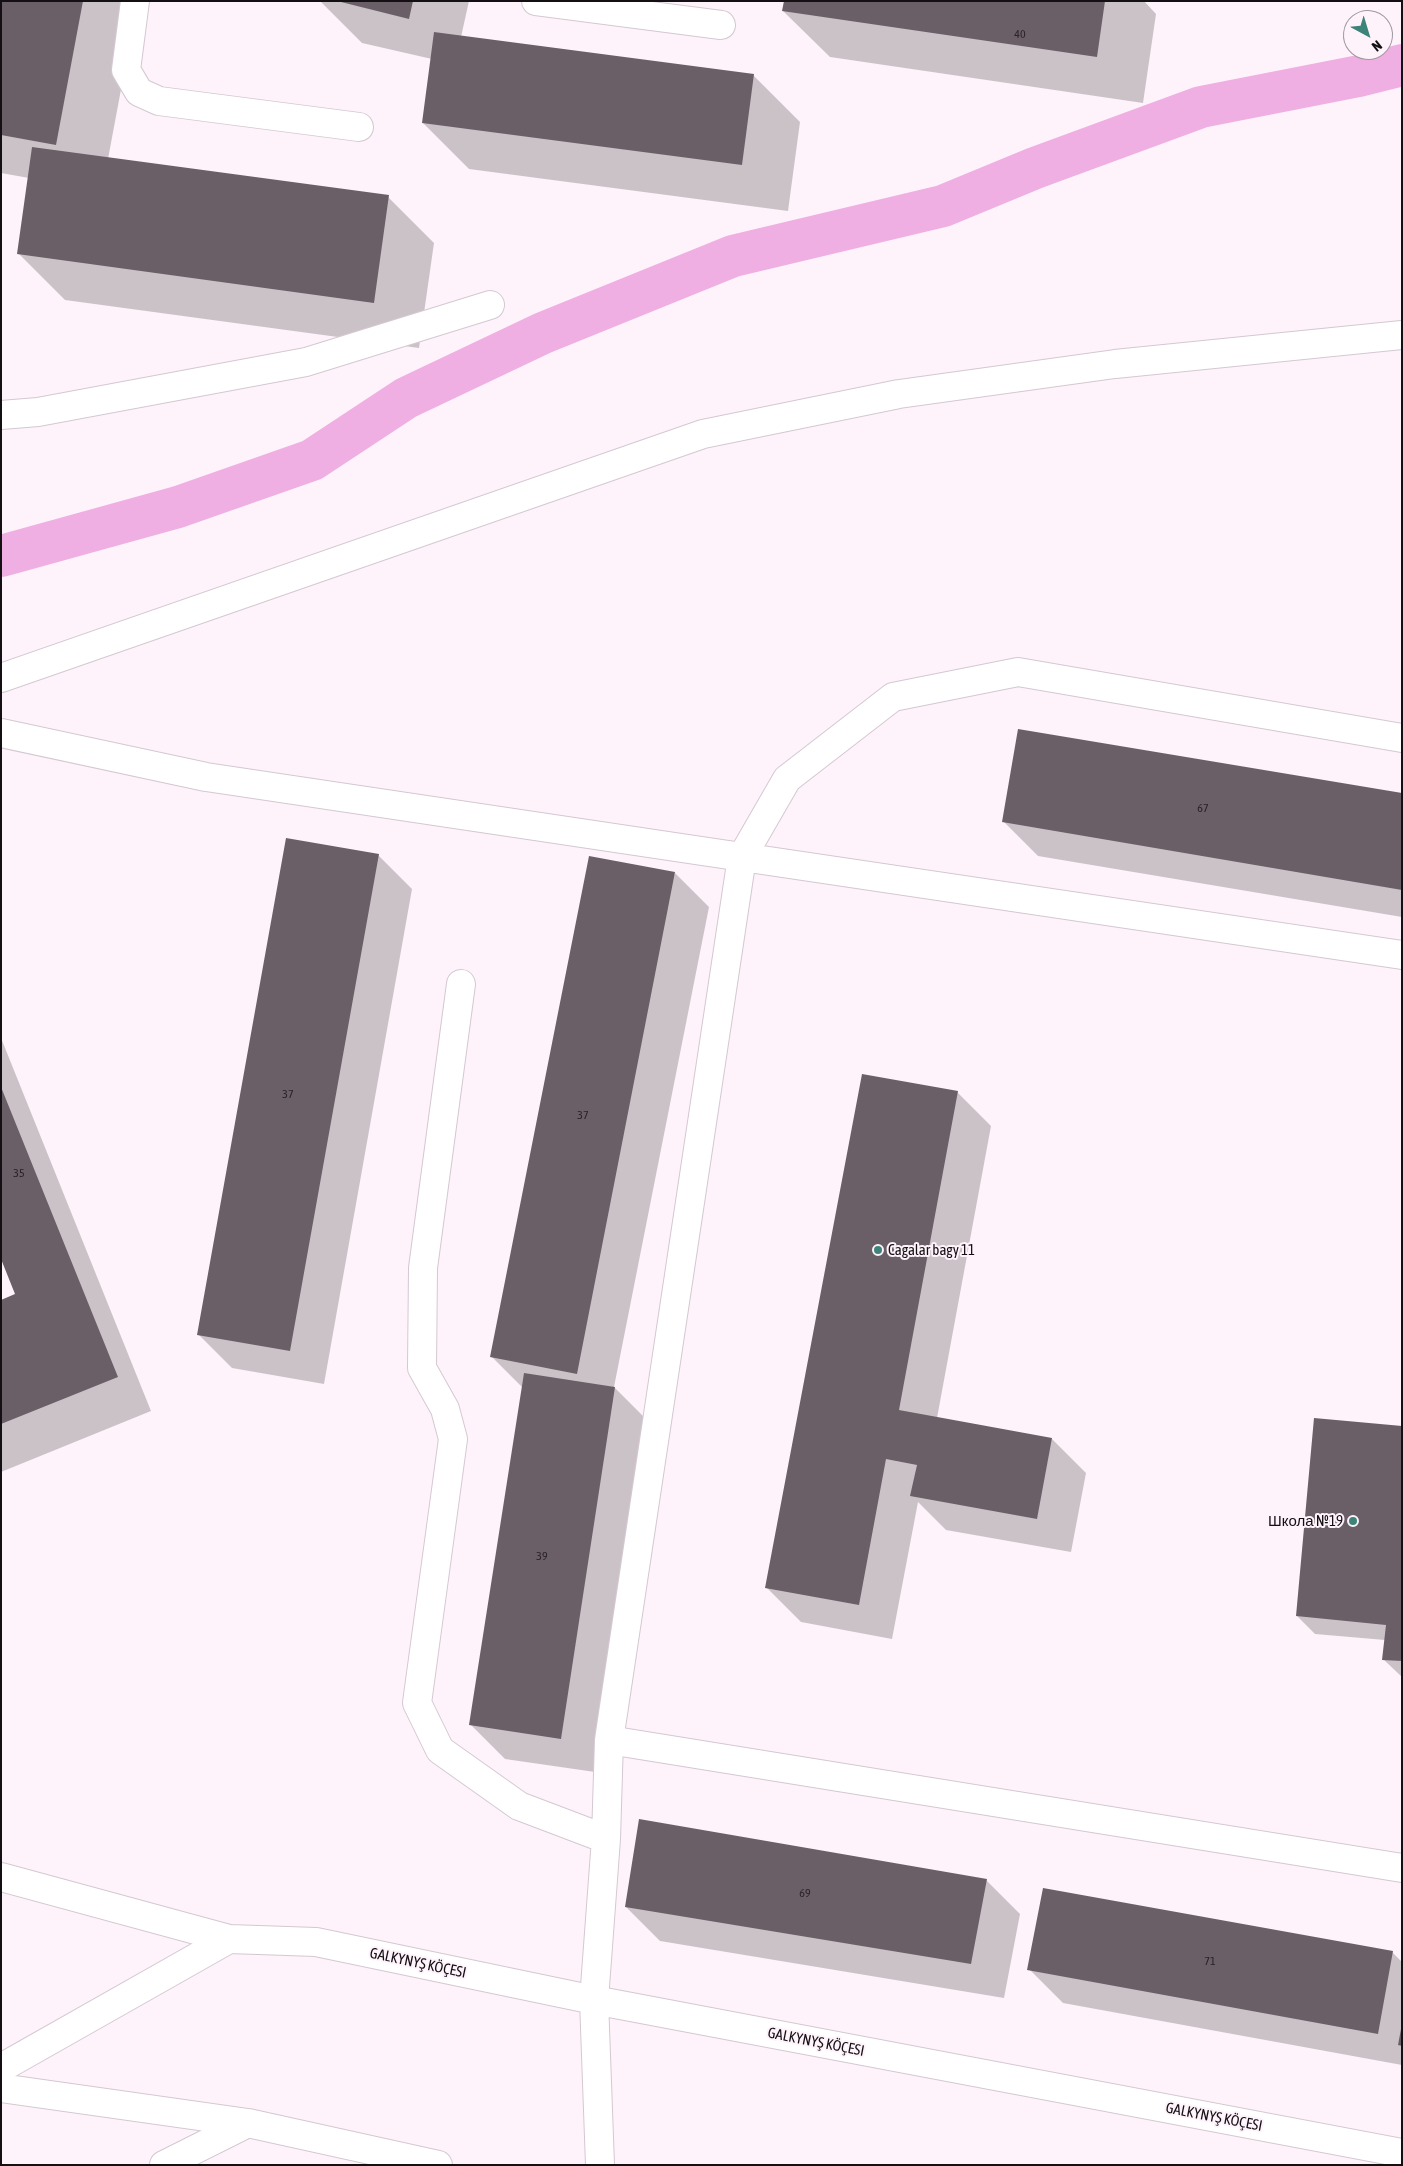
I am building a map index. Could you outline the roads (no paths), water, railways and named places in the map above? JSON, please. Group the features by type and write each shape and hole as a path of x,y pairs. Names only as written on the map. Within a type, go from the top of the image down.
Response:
{"street":[{"path":"135,1 126,70 139,92 159,101 359,128"},
{"path":"536,1 721,25"},
{"path":"1,415 38,412 306,362 490,305"},
{"path":"1,678 703,434 899,394 1115,364 1402,335"},
{"path":"600,2165 594,2000 606,1839 609,1740 742,857 787,779 893,697 1018,672 1402,738"},
{"path":"1,733 206,777 1402,955"},
{"path":"461,984 423,1268 422,1368 445,1409 453,1439 418,1703 440,1750 519,1806 606,1839"},
{"path":"609,1740 1402,1868"},
{"name":"GALKYNYŞ KÖÇESI","path":"1,1877 229,1938 316,1942 594,2000 1402,2153"},
{"path":"1,2068 229,1938"},
{"path":"1,2088 248,2123 438,2165"},
{"path":"164,2165 248,2123"}],"waterway":[{"path":"1,556 178,507 312,460 406,398 543,333 733,256 943,206 1035,168 1201,107 1359,76 1402,65"}],"place":[{"name":"Cagalar bagy 11","path":"878,1250"},
{"name":"Школа №19","path":"1353,1521"}]}
